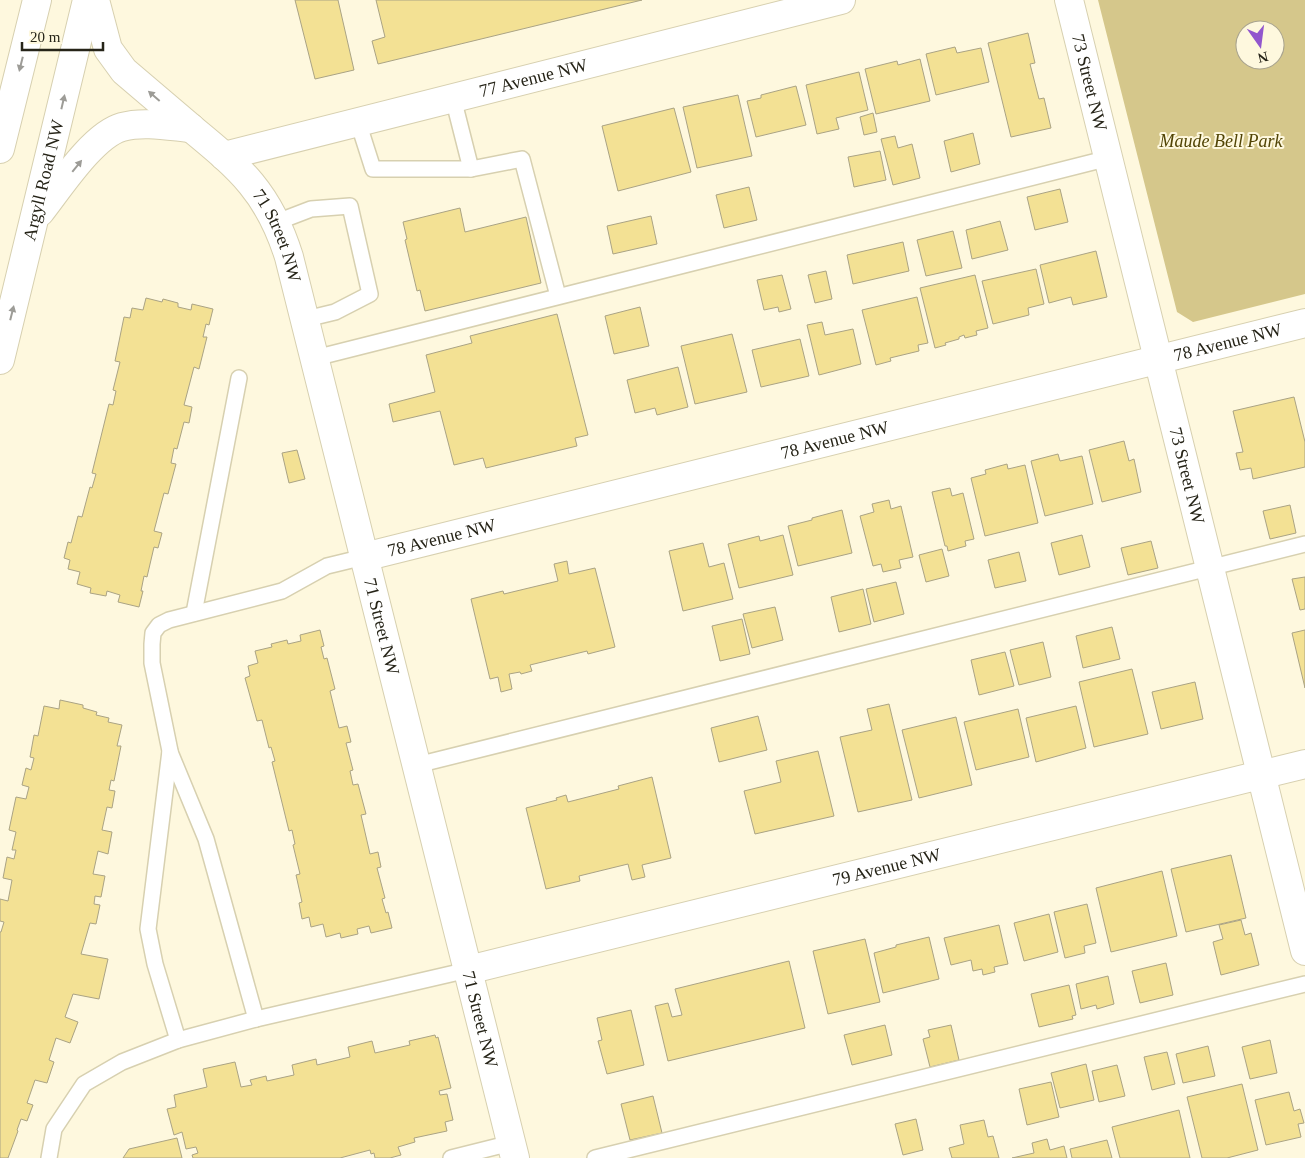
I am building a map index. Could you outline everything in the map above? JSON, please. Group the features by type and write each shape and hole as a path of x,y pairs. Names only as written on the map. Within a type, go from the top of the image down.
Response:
{"street":[{"path":"0,149 37,0"},
{"name":"Argyll Road NW","path":"0,360 87,0"},
{"name":"71 Street NW","path":"96,0 108,49 124,71 224,156 260,193 277,222 306,319 513,1150"},
{"name":"77 Avenue NW","path":"224,156 841,0"},
{"name":"73 Street NW","path":"1069,0 1305,951"},
{"path":"35,218 94,144 120,127 133,125 190,128"},
{"name":"78 Avenue NW","path":"364,557 1305,323"},
{"name":"79 Avenue NW","path":"468,970 1305,764"}],"lane":[{"path":"453,98 471,169"},
{"path":"358,122 372,169 471,169 522,159 558,296"},
{"path":"315,358 1109,158"},
{"path":"277,222 311,208 350,206 370,294 336,312 306,319"},
{"path":"194,613 239,378"},
{"path":"417,765 1305,544"},
{"path":"256,1019 206,839 170,752 152,663 153,633 160,625 169,620 282,591 327,566 364,557"},
{"path":"170,752 148,929 155,964 178,1040"},
{"path":"48,1158 54,1129 84,1084 122,1062 178,1040 256,1019 468,970"},
{"path":"595,1158 1305,984"},
{"path":"451,1158 513,1150"}],"green space":[{"name":"Maude Bell Park","path":"1098,0 1305,0 1305,294 1193,322 1177,312"}],"building":[{"path":"295,0 338,0 354,70 315,79"},
{"path":"376,0 642,0 378,64 372,41 385,37"},
{"path":"1028,33 1035,63 1030,64 1039,99 1044,98 1051,128 1011,137 988,43"},
{"path":"955,47 957,53 981,48 989,82 936,95 926,54"},
{"path":"920,59 930,101 876,114 865,69 897,61 898,65"},
{"path":"859,72 868,110 836,118 839,129 817,134 806,85"},
{"path":"796,86 806,125 756,137 747,101 761,98 761,95"},
{"path":"738,95 752,156 697,168 683,107"},
{"path":"674,108 691,172 618,191 602,126"},
{"path":"873,113 877,132 864,135 860,117"},
{"path":"973,133 980,164 951,172 944,141"},
{"path":"895,136 898,148 912,144 920,178 893,185 881,139"},
{"path":"880,151 886,180 854,187 848,157"},
{"path":"749,187 757,220 724,228 716,195"},
{"path":"1060,189 1068,222 1035,230 1027,197"},
{"path":"460,208 465,232 526,217 541,283 425,311 420,290 417,291 405,240 407,239 403,222"},
{"path":"651,216 657,244 613,254 607,226"},
{"path":"1000,221 1008,250 972,259 966,230"},
{"path":"953,231 962,268 926,276 917,240"},
{"path":"903,242 909,271 853,284 847,255"},
{"path":"1096,251 1107,297 1073,305 1071,297 1049,303 1040,265"},
{"path":"1036,269 1044,304 1028,308 1029,315 993,324 982,281"},
{"path":"826,271 832,299 815,303 808,275"},
{"path":"782,275 791,309 779,312 778,307 764,310 757,280"},
{"path":"975,275 988,328 976,331 977,335 965,338 964,335 959,337 959,339 945,343 946,345 935,348 920,288"},
{"path":"917,297 928,343 918,345 919,351 890,358 891,361 876,365 862,310"},
{"path":"146,298 162,302 163,299 178,303 178,307 191,310 192,304 213,309 209,325 206,324 203,337 207,337 199,369 194,367 184,405 192,407 189,423 184,422 177,449 174,448 171,463 176,464 168,494 164,493 154,531 162,533 158,548 154,547 147,577 144,576 139,607 118,602 120,595 107,591 106,596 90,593 91,588 77,584 80,572 68,569 70,560 64,558 68,542 71,543 78,516 82,517 90,487 92,488 96,474 92,473 109,404 113,405 116,391 113,390 120,362 115,361 124,317 130,318 132,308 143,310"},
{"path":"640,307 649,346 614,354 605,316"},
{"path":"557,314 588,435 575,438 577,446 486,468 483,458 454,465 440,411 393,422 389,404 435,392 426,355 472,343 470,336"},
{"path":"822,322 825,335 853,329 861,364 819,375 807,325"},
{"path":"732,334 747,392 695,404 681,346"},
{"path":"800,339 809,376 761,387 752,350"},
{"path":"678,367 688,407 657,415 655,408 635,413 627,380"},
{"path":"1294,397 1305,442 1305,467 1253,479 1251,468 1240,470 1236,453 1243,452 1233,411"},
{"path":"1124,441 1129,461 1134,459 1141,492 1102,502 1089,450"},
{"path":"297,450 305,479 289,483 282,453"},
{"path":"1058,454 1060,461 1082,456 1093,504 1045,516 1031,461"},
{"path":"1007,464 1008,469 1025,465 1038,523 985,536 971,478 986,474 985,470"},
{"path":"950,488 952,496 963,493 974,539 965,541 966,546 948,551 947,546 945,546 932,492"},
{"path":"889,500 891,509 901,506 913,557 899,560 901,568 883,572 881,564 873,566 860,516 874,512 872,504"},
{"path":"1290,505 1296,533 1270,539 1263,511"},
{"path":"842,510 852,553 798,566 788,526"},
{"path":"783,535 793,575 739,588 728,544 759,536 760,541"},
{"path":"1082,535 1090,567 1059,575 1051,543"},
{"path":"1151,541 1158,568 1128,575 1121,548"},
{"path":"703,543 709,567 724,563 733,599 683,611 669,551"},
{"path":"942,549 949,576 926,582 919,555"},
{"path":"1019,552 1026,581 995,588 988,560"},
{"path":"567,561 569,574 595,568 615,647 588,654 587,651 530,665 532,671 521,674 520,672 509,674 512,689 501,692 498,677 490,679 471,599 503,591 504,594 558,581 554,564"},
{"path":"1305,577 1305,609 1300,610 1292,579"},
{"path":"896,582 904,614 874,622 866,589"},
{"path":"863,589 871,624 839,632 831,597"},
{"path":"775,607 783,640 752,648 743,614"},
{"path":"742,619 750,654 720,661 712,626"},
{"path":"1112,627 1120,659 1083,668 1076,636"},
{"path":"320,630 324,646 321,647 324,659 327,658 335,689 330,691 339,728 347,726 351,742 346,743 353,770 350,771 353,785 358,784 366,814 361,815 370,854 378,852 381,867 377,868 385,898 382,899 392,928 371,933 369,926 357,929 358,934 341,938 340,933 326,937 323,924 311,927 309,917 302,919 299,903 302,902 296,875 300,874 293,845 295,844 292,830 289,831 272,762 275,761 271,747 269,748 262,720 257,721 245,678 250,676 248,666 258,663 255,651 272,647 271,644 287,640 288,644 301,641 300,635"},
{"path":"1305,630 1305,688 1292,633"},
{"path":"1043,642 1051,677 1019,685 1010,650"},
{"path":"1005,652 1014,686 979,695 971,660"},
{"path":"1132,669 1148,734 1094,747 1079,682"},
{"path":"1195,682 1203,719 1161,729 1152,692"},
{"path":"60,700 83,705 83,708 97,712 96,715 109,718 108,722 122,725 117,746 121,746 114,781 111,780 109,790 115,791 112,808 107,807 102,830 112,832 108,854 98,851 93,874 105,876 101,897 95,896 94,904 100,905 96,924 90,923 81,954 108,959 99,999 73,994 65,1017 78,1022 70,1043 56,1038 49,1060 54,1062 47,1083 35,1080 27,1103 33,1105 27,1121 21,1119 8,1158 0,1158 0,932 4,922 0,921 0,899 8,901 12,880 3,878 7,857 14,859 16,850 12,850 16,832 9,830 16,797 26,799 29,787 22,785 26,768 31,770 34,758 30,757 34,735 38,736 44,706 59,709"},
{"path":"889,704 912,800 858,812 840,737 872,730 867,709"},
{"path":"1076,706 1086,748 1036,762 1026,718"},
{"path":"1018,709 1029,757 976,770 964,722"},
{"path":"758,716 767,750 719,762 711,728"},
{"path":"956,717 972,785 919,798 902,730"},
{"path":"818,751 834,816 755,834 744,791 781,782 776,761"},
{"path":"652,777 671,858 642,865 645,877 632,880 628,864 579,876 580,881 546,889 526,808 557,800 556,798 566,795 568,802 619,789 618,786"},
{"path":"1231,855 1246,918 1186,932 1171,869"},
{"path":"1162,871 1177,936 1111,952 1096,888"},
{"path":"1087,904 1096,943 1084,946 1085,953 1065,958 1054,912"},
{"path":"1049,914 1058,952 1024,961 1014,923"},
{"path":"1241,920 1245,935 1251,933 1259,965 1221,975 1213,942 1223,939 1219,925"},
{"path":"999,925 1008,964 994,967 995,972 983,975 982,969 973,971 971,960 951,965 944,938"},
{"path":"929,937 939,979 883,993 874,953 896,947 896,945"},
{"path":"865,939 880,1002 828,1014 813,951"},
{"path":"789,961 805,1028 668,1061 655,1006 668,1003 672,1017 682,1015 675,989"},
{"path":"1166,963 1173,995 1140,1003 1132,971"},
{"path":"1108,976 1114,1004 1097,1009 1096,1005 1081,1009 1076,984"},
{"path":"1069,985 1076,1015 1072,1016 1073,1019 1039,1027 1031,994"},
{"path":"631,1010 644,1065 607,1074 598,1041 602,1040 597,1018"},
{"path":"885,1025 892,1055 852,1065 844,1035"},
{"path":"951,1025 959,1060 930,1067 923,1039 930,1037 928,1030"},
{"path":"435,1035 436,1038 438,1037 451,1088 439,1091 440,1095 447,1094 453,1120 445,1122 447,1131 414,1138 415,1142 398,1147 401,1155 390,1158 375,1158 374,1153 371,1154 370,1150 340,1158 193,1158 192,1155 198,1153 196,1147 186,1149 182,1132 174,1135 167,1109 176,1107 174,1095 207,1087 203,1069 235,1062 241,1087 252,1085 250,1080 266,1076 267,1081 294,1075 292,1065 316,1059 317,1065 350,1057 348,1047 372,1041 375,1053 410,1045 409,1041"},
{"path":"1270,1040 1277,1073 1250,1079 1242,1047"},
{"path":"1208,1046 1215,1076 1183,1083 1176,1054"},
{"path":"1167,1052 1175,1084 1152,1090 1144,1057"},
{"path":"1086,1064 1094,1100 1060,1108 1051,1073"},
{"path":"1117,1065 1125,1096 1099,1102 1092,1071"},
{"path":"1051,1082 1059,1117 1027,1125 1019,1089"},
{"path":"1242,1084 1258,1150 1227,1158 1202,1158 1187,1097"},
{"path":"1289,1092 1294,1111 1300,1109 1304,1123 1298,1124 1301,1137 1266,1145 1255,1100"},
{"path":"653,1096 662,1133 630,1140 621,1104"},
{"path":"1179,1110 1190,1158 1120,1158 1112,1127"},
{"path":"916,1119 923,1150 903,1155 895,1124"},
{"path":"984,1120 988,1137 993,1136 999,1158 952,1158 949,1148 964,1144 960,1125"},
{"path":"177,1138 182,1158 123,1158 129,1149"},
{"path":"1047,1139 1050,1150 1064,1146 1067,1158 1012,1158 1034,1153 1032,1143"},
{"path":"1107,1140 1112,1158 1072,1158 1070,1149"}]}
